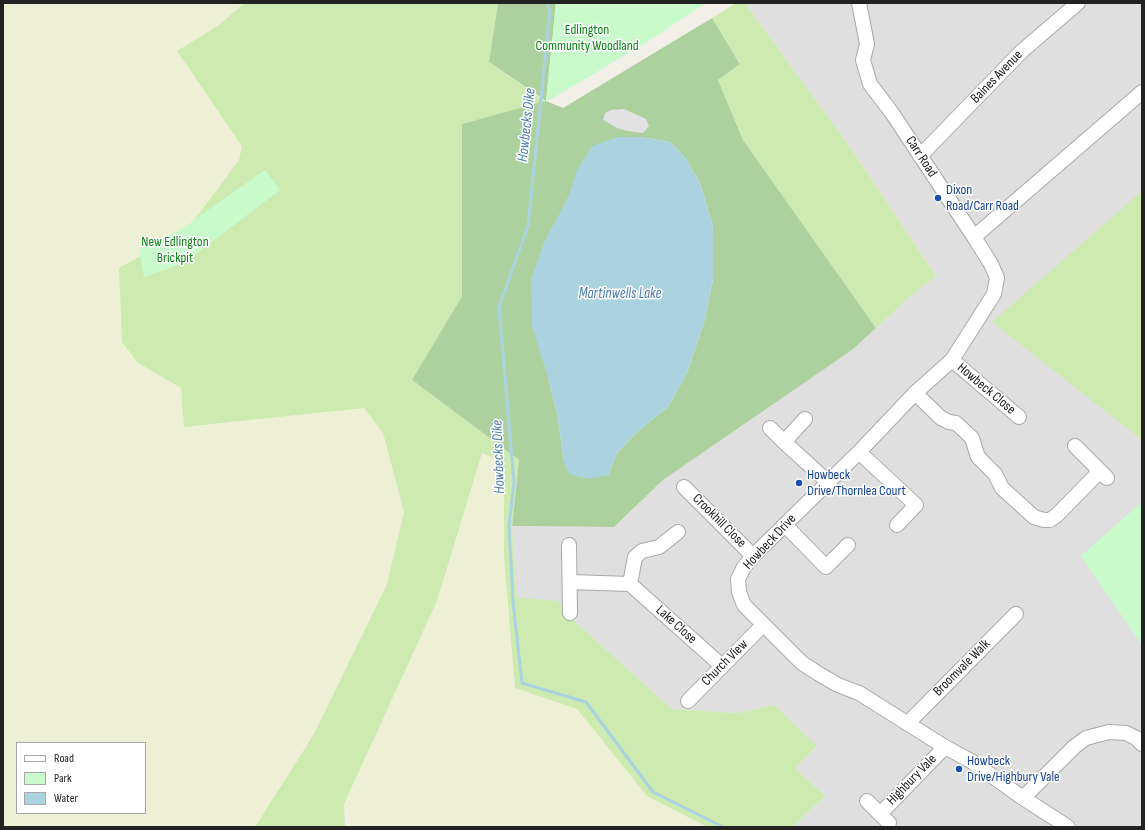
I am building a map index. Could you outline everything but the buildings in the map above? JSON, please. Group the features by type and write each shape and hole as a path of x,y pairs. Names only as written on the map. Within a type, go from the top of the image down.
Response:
{"street":[{"name":"Carr Road","path":"859,3 867,44 864,60 870,84 892,113 974,237"},
{"name":"Baines Avenue","path":"920,156 1022,51 1078,3"},
{"path":"974,237 1142,92"},
{"name":"Howbeck Drive","path":"974,237 991,264 997,278 994,294 952,360 915,393 859,452 753,556 744,567 738,579 739,592 744,605 802,663 838,685 859,693 945,747 971,761 1023,798 1068,827"},
{"name":"Howbeck Close","path":"952,360 1019,417"},
{"path":"915,393 941,418 949,422 956,423 972,438 978,457 995,474 1002,488 1034,517 1050,520 1104,474 1075,446"},
{"path":"784,442 805,419"},
{"path":"770,428 828,482"},
{"path":"859,452 916,505 896,525"},
{"name":"Crookhill Close","path":"684,487 753,556"},
{"path":"785,525 826,567 848,545"},
{"path":"570,582 630,584 635,556 642,551 659,547 678,532"},
{"path":"569,545 570,613"},
{"name":"Lake Close","path":"630,584 722,666"},
{"name":"Broomvale Walk","path":"908,723 1016,614"},
{"name":"Church View","path":"688,701 763,625"},
{"path":"1023,798 1074,747 1086,738 1109,732 1126,733 1136,738 1142,744"},
{"name":"Highbury Vale","path":"867,801 885,819 945,747"}],"shaded area":[{"path":"745,3 1142,3 1142,827 793,827 825,796 794,768 817,747 774,705 737,713 672,709 570,617 517,598 512,526 614,527 663,480 852,350 906,300 936,276 855,154"},
{"path":"624,109 646,119 649,126 643,133 617,128 603,120 605,113 611,110"}],"green space":[{"path":"3,3 244,3 219,25 177,51 243,146 239,160 187,230 138,363 181,388 185,427 364,408 383,433 404,512 387,584 314,734 255,827 3,827"},
{"path":"244,3 498,3 489,62 546,102 462,124 462,296 412,380 519,460 512,526 517,598 559,601 570,617 672,709 737,713 774,705 817,746 795,768 825,796 793,827 707,827 647,796 577,709 515,688 504,556 504,462 482,453 437,601 344,804 345,827 255,827 314,734 387,584 404,512 383,433 364,408 184,427 181,388 138,363 122,342 119,268 187,230 239,160 242,146 177,51 219,25"},
{"path":"498,3 556,3 546,101 489,62"},
{"name":"Edlington Community Woodland","path":"556,3 706,3 644,44 546,102"},
{"path":"736,3 745,3 855,154 936,276 906,300 876,328 743,140 718,80 740,63 712,18"},
{"path":"712,18 740,64 718,80 743,140 876,328 852,350 663,480 614,527 512,526 519,460 412,380 462,296 462,124 546,101 563,108","holes":["618,137 640,137 670,142 686,159 700,183 713,226 713,279 705,319 687,373 668,407 638,431 617,453 608,475 564,462 557,413 548,377 558,218 568,198"]},
{"name":"New Edlington Brickpit","path":"265,170 280,190 184,263 144,277 139,249 180,230"},
{"path":"1142,191 1142,440 992,322"},
{"path":"482,453 504,461 504,556 515,688 577,709 647,796 707,827 351,827 344,804 437,601"},
{"path":"1142,502 1142,645 1081,556"}],"water":[{"name":"Martinwells Lake","path":"618,137 640,137 670,142 686,159 700,183 713,226 713,279 705,319 687,373 668,407 638,431 617,453 608,475 588,479 569,474 564,462 557,413 548,377 532,327 531,280 545,240 568,198 577,170 592,146"}],"waterway":[{"name":"Howbecks Dike","path":"547,3 550,11 528,226 499,307 514,482 509,526 513,602 522,683 586,702 653,792 723,827"}],"place":[{"name":"Dixon Road/Carr Road","path":"938,198"},
{"name":"Howbeck Drive/Thornlea Court","path":"799,483"},
{"name":"Howbeck Drive/Highbury Vale","path":"959,769"}]}
